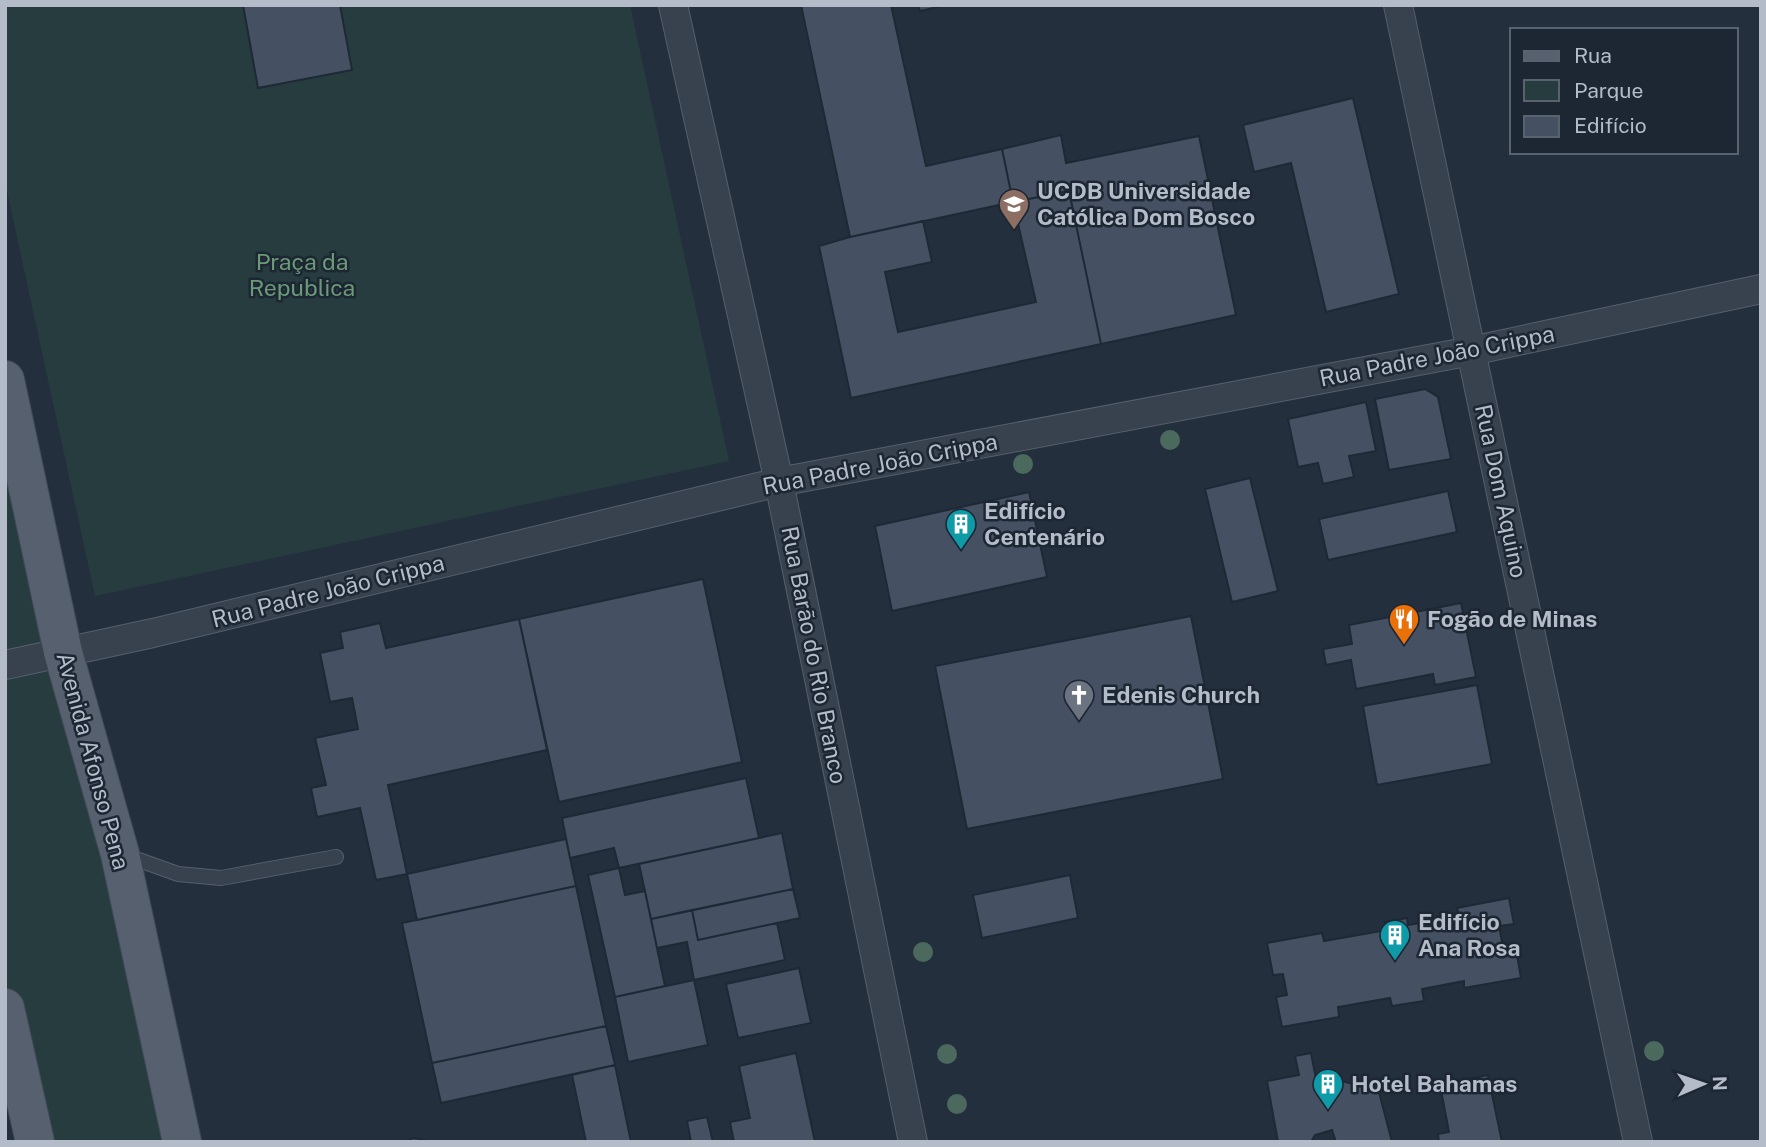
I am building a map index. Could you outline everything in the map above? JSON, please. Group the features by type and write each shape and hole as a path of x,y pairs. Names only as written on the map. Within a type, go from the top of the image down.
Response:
{"main road":[{"name":"Avenida Afonso Pena","path":"5,380 63,652 120,854 182,1142"},
{"path":"5,1008 35,1142"}],"street":[{"name":"Rua Barão do Rio Branco","path":"673,5 779,482 913,1142"},
{"name":"Rua Dom Aquino","path":"1398,5 1638,1142"},
{"name":"Rua Padre João Crippa","path":"5,665 166,630 779,482 1471,351 1761,289"}],"lane":[{"path":"120,854 178,874 221,877 336,857"}],"green space":[{"name":"Praça da Republica","path":"5,5 630,5 729,461 95,596 5,182"},
{"path":"5,381 182,1142 35,1142 5,1008"}],"building":[{"path":"243,5 340,5 352,70 258,88"},
{"path":"801,5 891,5 926,166 1002,149 1013,202 850,237"},
{"path":"918,5 947,5 920,11"},
{"path":"1353,98 1399,294 1326,312 1291,163 1254,172 1243,125"},
{"path":"1061,135 1066,163 1199,136 1236,315 1101,344 1069,191 1013,202 1002,149"},
{"path":"1069,191 1101,344 851,398 819,246 923,221 932,262 885,272 898,332 1036,302 1013,202"},
{"path":"1425,389 1438,397 1451,459 1389,470 1375,399"},
{"path":"1366,402 1376,451 1349,456 1354,477 1323,484 1318,463 1298,467 1288,419"},
{"path":"1250,478 1278,591 1232,602 1205,489"},
{"path":"1448,491 1457,532 1328,560 1319,519"},
{"name":"Edifício Centenário","path":"1029,492 1047,577 892,611 875,526"},
{"path":"703,579 742,762 559,802 519,619"},
{"name":"Fogão de Minas","path":"1461,603 1476,677 1435,685 1433,674 1356,689 1351,660 1326,665 1323,649 1352,644 1349,625"},
{"name":"Edenis Church","path":"1191,616 1223,779 967,829 935,666"},
{"path":"519,619 547,750 388,785 407,874 376,880 360,808 317,817 311,788 326,785 315,738 358,729 352,698 330,702 320,653 343,648 340,632 380,623 386,648"},
{"path":"1477,685 1492,764 1377,785 1363,706"},
{"path":"746,778 759,838 619,868 614,848 570,858 562,818"},
{"path":"782,833 793,889 651,919 639,864"},
{"path":"566,839 576,886 417,920 407,874"},
{"path":"619,868 625,895 645,891 665,986 615,997 588,875"},
{"path":"1070,875 1078,918 982,938 973,895"},
{"path":"576,886 606,1026 432,1063 402,923"},
{"path":"793,889 800,918 698,940 692,910"},
{"name":"Edifício Ana Rosa","path":"1509,898 1514,924 1499,926 1504,951 1516,949 1521,978 1464,988 1464,981 1422,989 1424,1001 1392,1006 1390,998 1338,1007 1339,1017 1282,1027 1276,997 1287,995 1283,974 1273,975 1267,943 1322,933 1324,941 1387,930 1385,922 1407,918 1408,925 1459,916 1457,908"},
{"path":"692,910 698,940 777,923 785,960 694,980 687,942 657,948 651,919"},
{"path":"799,968 811,1023 738,1038 726,984"},
{"path":"694,980 708,1045 628,1062 615,997"},
{"path":"606,1026 615,1065 441,1103 432,1063"},
{"path":"796,1053 815,1142 734,1142 730,1122 750,1118 739,1066"},
{"name":"Hotel Bahamas","path":"1311,1053 1317,1084 1339,1080 1379,1092 1392,1142 1336,1142 1332,1130 1315,1135 1311,1142 1278,1142 1267,1081 1299,1075 1295,1056"},
{"path":"615,1065 631,1142 586,1142 572,1075"},
{"path":"1488,1075 1502,1142 1439,1142 1438,1134 1449,1132 1440,1085"},
{"path":"707,1117 713,1142 691,1142 687,1121"},
{"path":"413,1138 435,1142 405,1142"}],"place":[{"name":"UCDB Universidade Católica Dom Bosco","path":"1014,231"},
{"name":"Edifício Centenário","path":"961,551"},
{"name":"Fogão de Minas","path":"1404,646"},
{"name":"Edenis Church","path":"1079,722"},
{"name":"Edifício Ana Rosa","path":"1395,962"},
{"name":"Hotel Bahamas","path":"1328,1111"}]}
